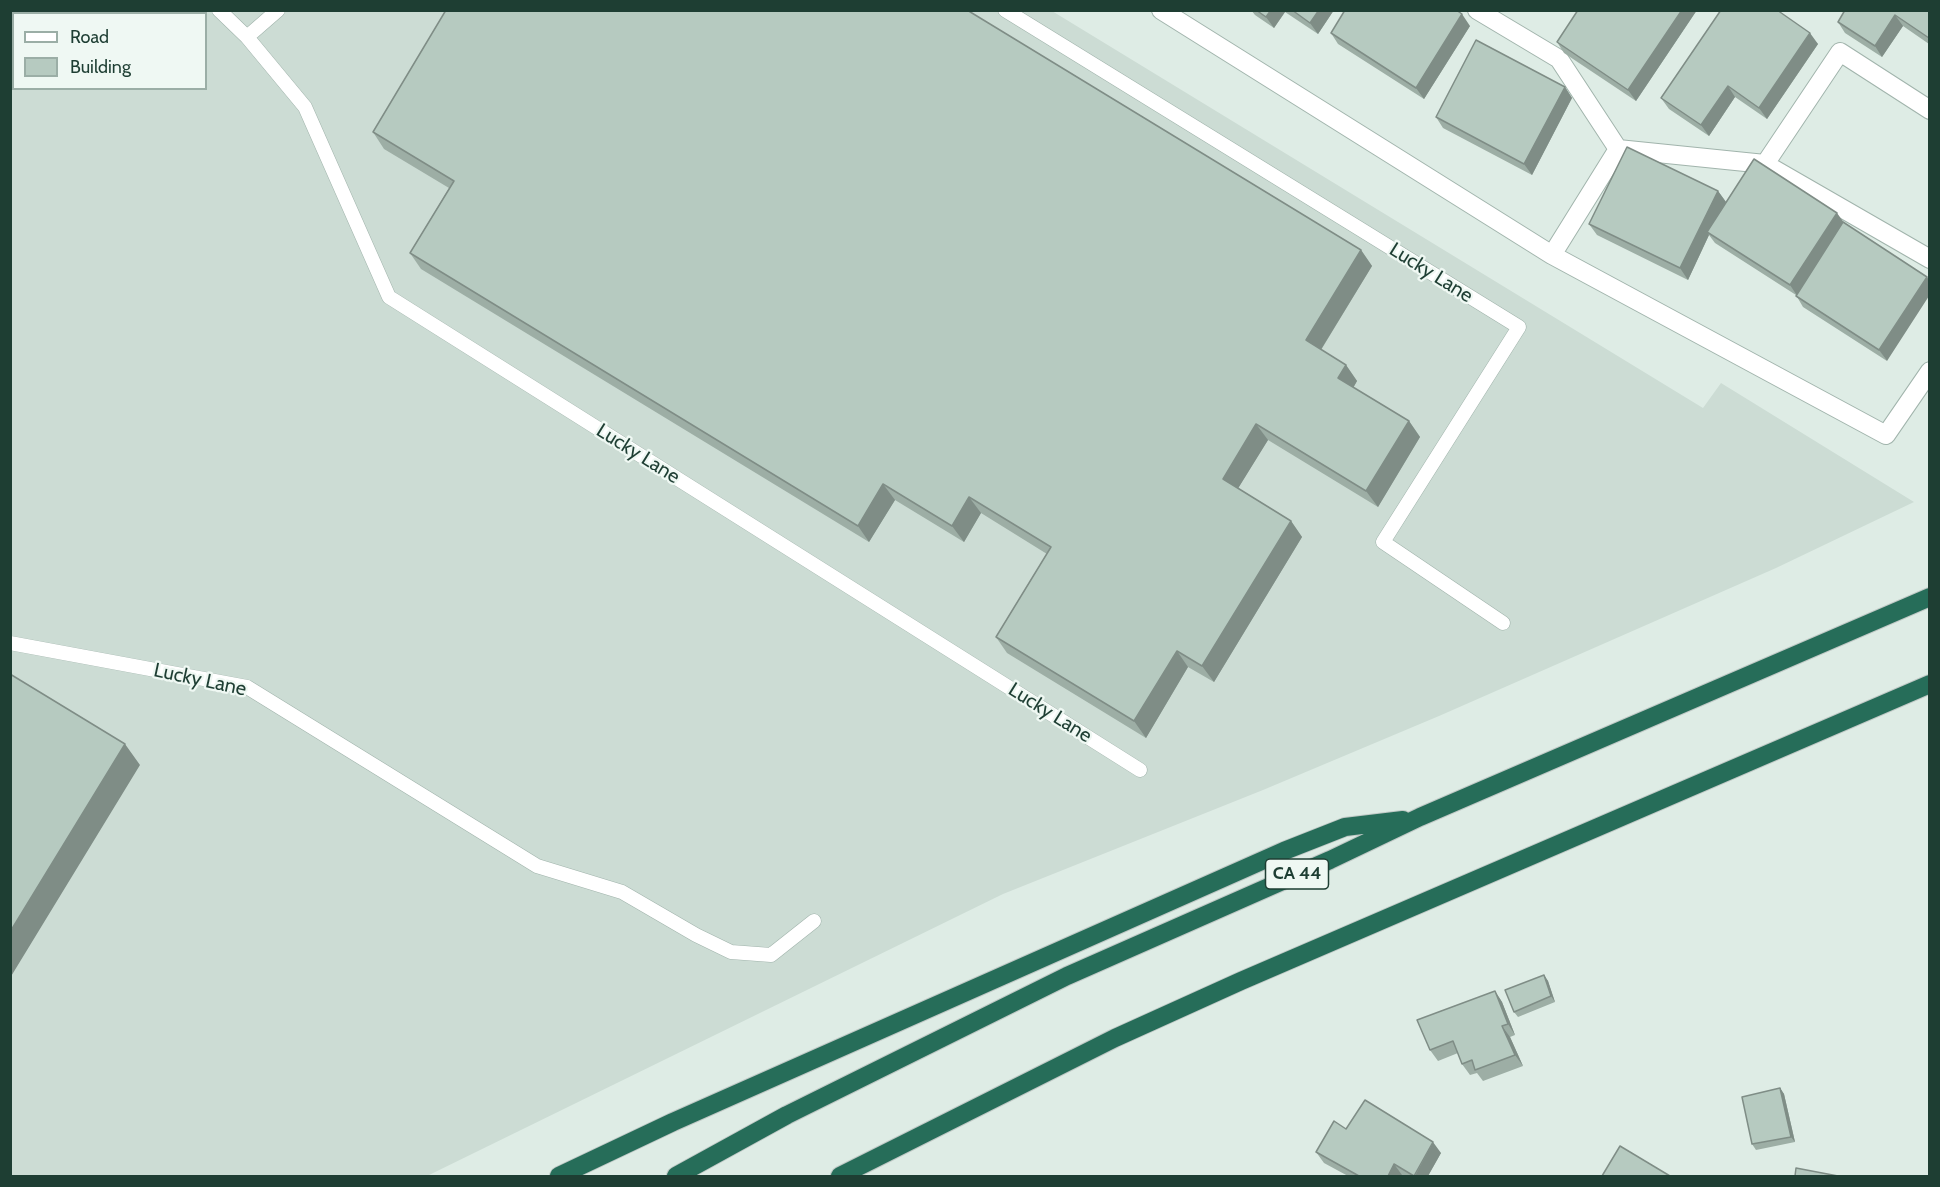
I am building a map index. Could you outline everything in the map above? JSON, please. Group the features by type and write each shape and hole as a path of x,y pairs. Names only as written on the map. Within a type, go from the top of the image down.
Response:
{"highway":[{"name":"CA 44","path":"676,1176 787,1115 1066,976 1420,818 1929,597"},
{"path":"840,1176 1126,1033 1929,684"},
{"path":"559,1176 673,1122 1284,851 1345,827 1420,818"}],"street":[{"path":"1161,10 1552,255 1886,435 1929,371"},
{"path":"1478,10 1559,59 1618,149"},
{"path":"1559,59 1570,39"},
{"path":"1765,164 1840,52 1929,110"},
{"path":"1552,255 1618,149"},
{"path":"1618,149 1765,164 1929,259"}],"lane":[{"name":"Lucky Lane","path":"219,10 247,37 305,107 389,297 1140,770"},
{"path":"247,37 278,10"},
{"name":"Lucky Lane","path":"1005,10 1519,327 1383,542 1503,623"},
{"name":"Lucky Lane","path":"10,643 247,687 537,866 622,892 696,935 731,952 771,955 814,921"}],"shaded area":[{"path":"10,11 1052,11 1703,408 1721,383 1914,502 1776,568 1439,716 1263,790 1003,894 427,1176 11,1176"}],"building":[{"path":"446,10 967,10 1361,250 1306,340 1346,365 1338,378 1409,421 1366,491 1256,424 1223,479 1291,521 1202,666 1177,651 1134,721 996,637 1051,547 969,497 952,526 883,484 858,526 410,253 454,181 373,132"},
{"path":"1256,10 1271,10 1266,17"},
{"path":"1292,10 1319,10 1310,23"},
{"path":"1345,10 1456,10 1462,14 1416,88 1331,33"},
{"path":"1578,10 1682,10 1628,90 1557,42"},
{"path":"1721,10 1777,10 1810,33 1759,108 1728,86 1701,125 1661,98"},
{"path":"1845,10 1929,10 1929,38 1895,15 1875,46 1838,22"},
{"path":"1476,40 1565,87 1524,164 1436,117"},
{"path":"1627,147 1718,191 1680,268 1589,224"},
{"path":"1754,159 1837,213 1790,285 1707,232"},
{"path":"1843,222 1927,277 1879,350 1796,296"},
{"path":"10,674 125,744 10,932"},
{"path":"1544,975 1551,996 1514,1012 1505,990"},
{"path":"1495,991 1508,1024 1502,1026 1515,1055 1475,1070 1472,1060 1462,1064 1453,1041 1430,1050 1417,1020"},
{"path":"1780,1088 1791,1137 1752,1144 1742,1097"},
{"path":"1365,1100 1433,1142 1414,1176 1394,1164 1388,1176 1359,1176 1316,1152 1334,1121 1346,1129"},
{"path":"1620,1146 1670,1176 1602,1176"},
{"path":"1796,1168 1838,1176 1795,1176"}]}
